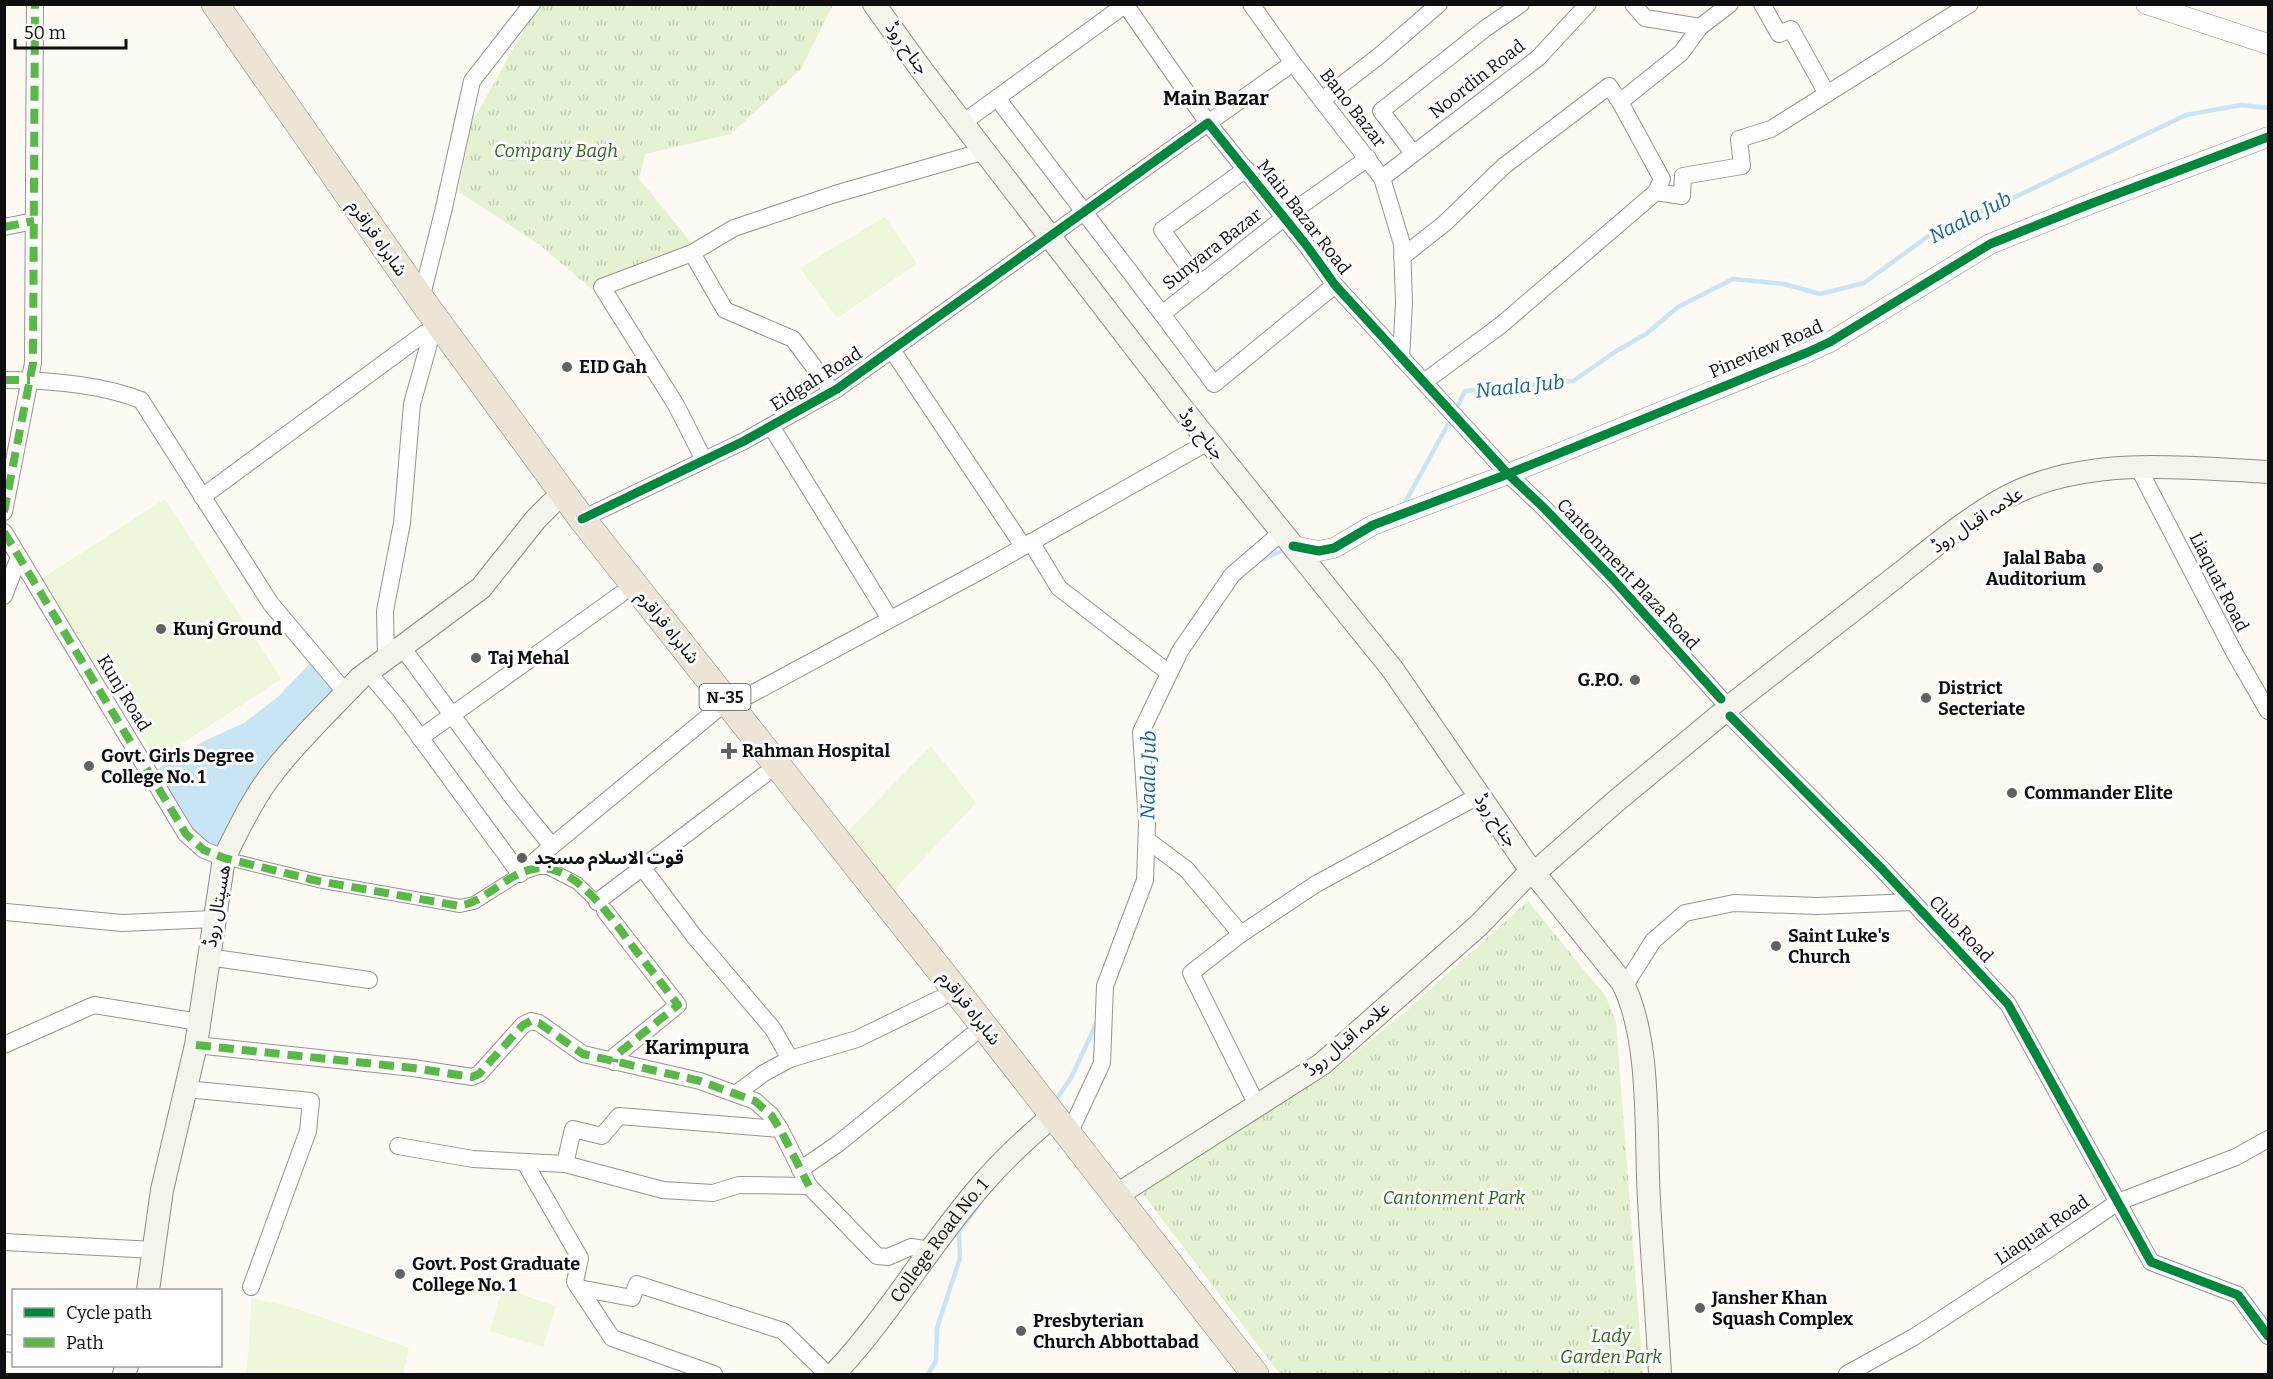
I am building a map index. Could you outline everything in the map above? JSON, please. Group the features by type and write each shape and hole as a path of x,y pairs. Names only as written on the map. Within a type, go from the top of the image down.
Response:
{"highway":[{"name":"شاہراہ قراقرم","path":"195,4 428,337 551,504 621,594 723,708 833,838 1055,1125 1235,1374"},
{"name":"شاہراہ قراقرم","path":"215,4 421,298 723,708 764,775 971,1036 1117,1195 1255,1374"}],"main road":[{"name":"جناح روڈ","path":"874,4 921,69 1208,442 1393,670 1478,796 1533,872 1624,987 1631,1001 1642,1052 1660,1374"},
{"name":"علامہ اقبال روڈ","path":"1117,1195 1322,1064 1479,925 1533,872 1726,708 1944,539 2003,499 2026,488 2052,480 2099,470 2188,468 2268,472"},
{"name":"ھسپتال روڈ","path":"148,1289 162,1190 196,1045 224,858 252,802 275,770 346,693 385,659 481,588 536,519 551,504"},
{"name":"College Road No. 1","path":"834,1374 874,1328 984,1182 1055,1125"}],"street":[{"path":"4,512 33,363 35,4"},
{"path":"421,298 439,232 472,81 532,4"},
{"path":"1322,100 1379,56 1439,4"},
{"path":"1413,153 1381,111 1486,28 1521,4"},
{"name":"Noordin Road","path":"1382,178 1538,58 1588,4"},
{"path":"1633,4 1645,18 1700,27"},
{"path":"1620,102 1681,53 1700,27 1730,4"},
{"path":"1762,4 1779,34 1791,29 1827,94"},
{"path":"1656,192 1682,196 1683,176 1742,166 1739,139 1771,129 1970,4"},
{"path":"2146,4 2268,44"},
{"path":"963,122 1126,5"},
{"name":"Main Bazar Road","path":"1126,5 1208,123 1285,217 1335,285 1508,474"},
{"name":"Bano Bazar","path":"1253,5 1293,63 1382,178 1402,244 1404,303 1401,358"},
{"path":"1050,237 1293,63"},
{"path":"1402,257 1445,223 1504,166 1609,86 1662,179 1656,192 1501,325 1424,382"},
{"path":"997,98 1161,314"},
{"name":"Pineview Road","path":"1334,548 1373,525 1508,474 1822,345 1990,244 2268,137"},
{"path":"704,460 675,405 602,287 692,254 735,228 835,194 985,151"},
{"name":"Sunyara Bazar","path":"1335,285 1214,384 1161,314 1285,217 1368,158"},
{"path":"1202,284 1162,230 1246,169"},
{"path":"4,227 34,221"},
{"name":"Eidgah Road","path":"582,519 771,426 832,391 1050,237"},
{"path":"692,254 725,310 793,339 832,391"},
{"path":"202,497 428,337"},
{"path":"428,337 412,404 402,523 385,612 385,659 420,738 520,874"},
{"path":"892,350 1059,588 1168,673"},
{"path":"4,380 30,380 123,393 141,400 271,604 346,693"},
{"path":"771,426 890,619"},
{"path":"224,858 318,881 460,906 474,903 520,874 723,708 1027,544 1208,442"},
{"name":"Liaquat Road","path":"2139,469 2234,652 2268,711"},
{"name":"Cantonment Plaza Road","path":"1508,474 1611,577 1726,708"},
{"name":"Kunj Road","path":"4,532 186,834 204,850 224,858"},
{"path":"1055,1125 1102,1063 1105,986 1145,880 1147,840 1141,732 1168,673 1180,651 1232,574 1288,539 1319,551 1334,548"},
{"path":"1323,582 1327,558 1334,548"},
{"path":"4,596 20,557"},
{"path":"420,738 621,594"},
{"path":"385,659 452,715 513,798 552,846"},
{"name":"Club Road","path":"1726,708 2008,1004 2151,1262 2238,1295 2268,1336"},
{"path":"601,906 642,867 764,775"},
{"path":"1257,1105 1191,973 1241,934 1316,884 1478,796"},
{"path":"1147,840 1186,869 1241,934"},
{"path":"642,867 694,936 773,1029 790,1059"},
{"path":"520,874 538,868 555,871 577,883 601,906 678,1005 615,1056 614,1062"},
{"path":"1624,987 1653,941 1685,913 1734,903 1817,906 1913,902"},
{"path":"6,912 122,923 214,919"},
{"path":"208,957 369,980"},
{"path":"736,1093 764,1073 790,1059 857,1039 941,998"},
{"path":"4,1045 94,1005 199,1022"},
{"path":"196,1045 413,1068 472,1077 479,1074 517,1031 531,1021 539,1023 584,1054 700,1081 755,1101 771,1115 780,1129 809,1186 877,1256 888,1257 911,1247 931,1250"},
{"path":"800,1170 839,1143 971,1036"},
{"path":"186,1089 311,1101 308,1131 251,1287"},
{"path":"565,1164 573,1129 602,1136 619,1116 780,1129"},
{"name":"Liaquat Road","path":"1847,1374 1871,1368 2118,1202 2236,1157 2268,1139"},
{"path":"398,1146 473,1159 565,1164 663,1190 713,1193 739,1185 809,1186"},
{"path":"525,1162 580,1258 575,1282 612,1338 714,1374"},
{"path":"4,1242 154,1250"},
{"path":"579,1288 632,1298 637,1284 783,1330 827,1374"}],"green space":[{"name":"Company Bagh","path":"538,5 833,5 801,69 731,134 645,154 639,179 695,247 594,291 540,245 459,192 470,126"},
{"path":"885,217 917,264 837,318 800,268"},
{"name":"Kunj Ground","path":"165,499 281,679 157,760 41,579"},
{"path":"931,746 976,803 893,891 846,833"},
{"name":"Cantonment Park","path":"1528,901 1606,997 1616,1022 1643,1374 1280,1374 1143,1194 1189,1148 1330,1074 1405,1012"},
{"path":"502,1288 556,1306 543,1347 490,1331"},
{"path":"251,1298 298,1309 409,1348 403,1374 246,1374"}],"water":[{"path":"312,661 340,691 223,853 205,846 152,772 206,740 244,723 279,696"}],"waterway":[{"name":"Naala Jub","path":"1455,411 1465,391 1573,381 1646,334 1678,307 1733,279 1784,284 1820,294 1864,283 1938,229 2011,199 2186,115 2241,105 2268,108"},
{"name":"Naala Jub","path":"1403,506 1451,419"},
{"name":"Naala Jub","path":"1261,560 1286,549"},
{"name":"Naala Jub","path":"1058,1097 1072,1076 1097,1022"},
{"name":"Naala Jub","path":"928,1374 936,1361 937,1328 960,1258 959,1231 979,1205"}],"marked path":[{"path":"4,512 33,363 35,4"},
{"path":"4,227 34,221"},
{"path":"4,380 30,380"},
{"path":"4,532 186,834 204,850 224,858 318,881 460,906 470,903 514,876 533,869 548,869 563,873 577,882 603,908 678,1005 615,1056 614,1062"},
{"path":"196,1045 413,1068 472,1077 479,1074 523,1025 531,1021 539,1023 583,1054 700,1081 755,1101 771,1115 780,1129 809,1186"}],"cycle path":[{"path":"582,519 744,441 837,389 1208,123 1307,246 1335,285 1508,474 1611,577 1721,699"},
{"path":"1293,546 1319,551 1334,548 1373,525 1508,474 1806,353 1830,342 1990,244 2268,137"},
{"path":"1730,716 1882,869 2008,1004 2151,1262 2238,1295 2268,1336"}],"place":[{"name":"EID Gah","path":"567,367"},
{"name":"Jalal Baba Auditorium","path":"2098,568"},
{"name":"Kunj Ground","path":"161,629"},
{"name":"Taj Mehal","path":"476,658"},
{"name":"G.P.O.","path":"1635,680"},
{"name":"District Secteriate","path":"1926,698"},
{"name":"Rahman Hospital","path":"729,751"},
{"name":"Govt. Girls Degree College No. 1","path":"89,766"},
{"name":"Commander Elite","path":"2012,793"},
{"name":"قوت الاسلام مسجد","path":"522,858"},
{"name":"Saint Luke's Church","path":"1776,946"},
{"name":"Govt. Post Graduate College No. 1","path":"400,1274"},
{"name":"Jansher Khan Squash Complex","path":"1700,1308"},
{"name":"Presbyterian Church Abbottabad","path":"1021,1331"}],"district":[{"name":"Main Bazar","path":"1216,98"},
{"name":"Karimpura","path":"697,1047"}],"park label":[{"name":"Lady Garden Park","path":"1611,1346"}]}
